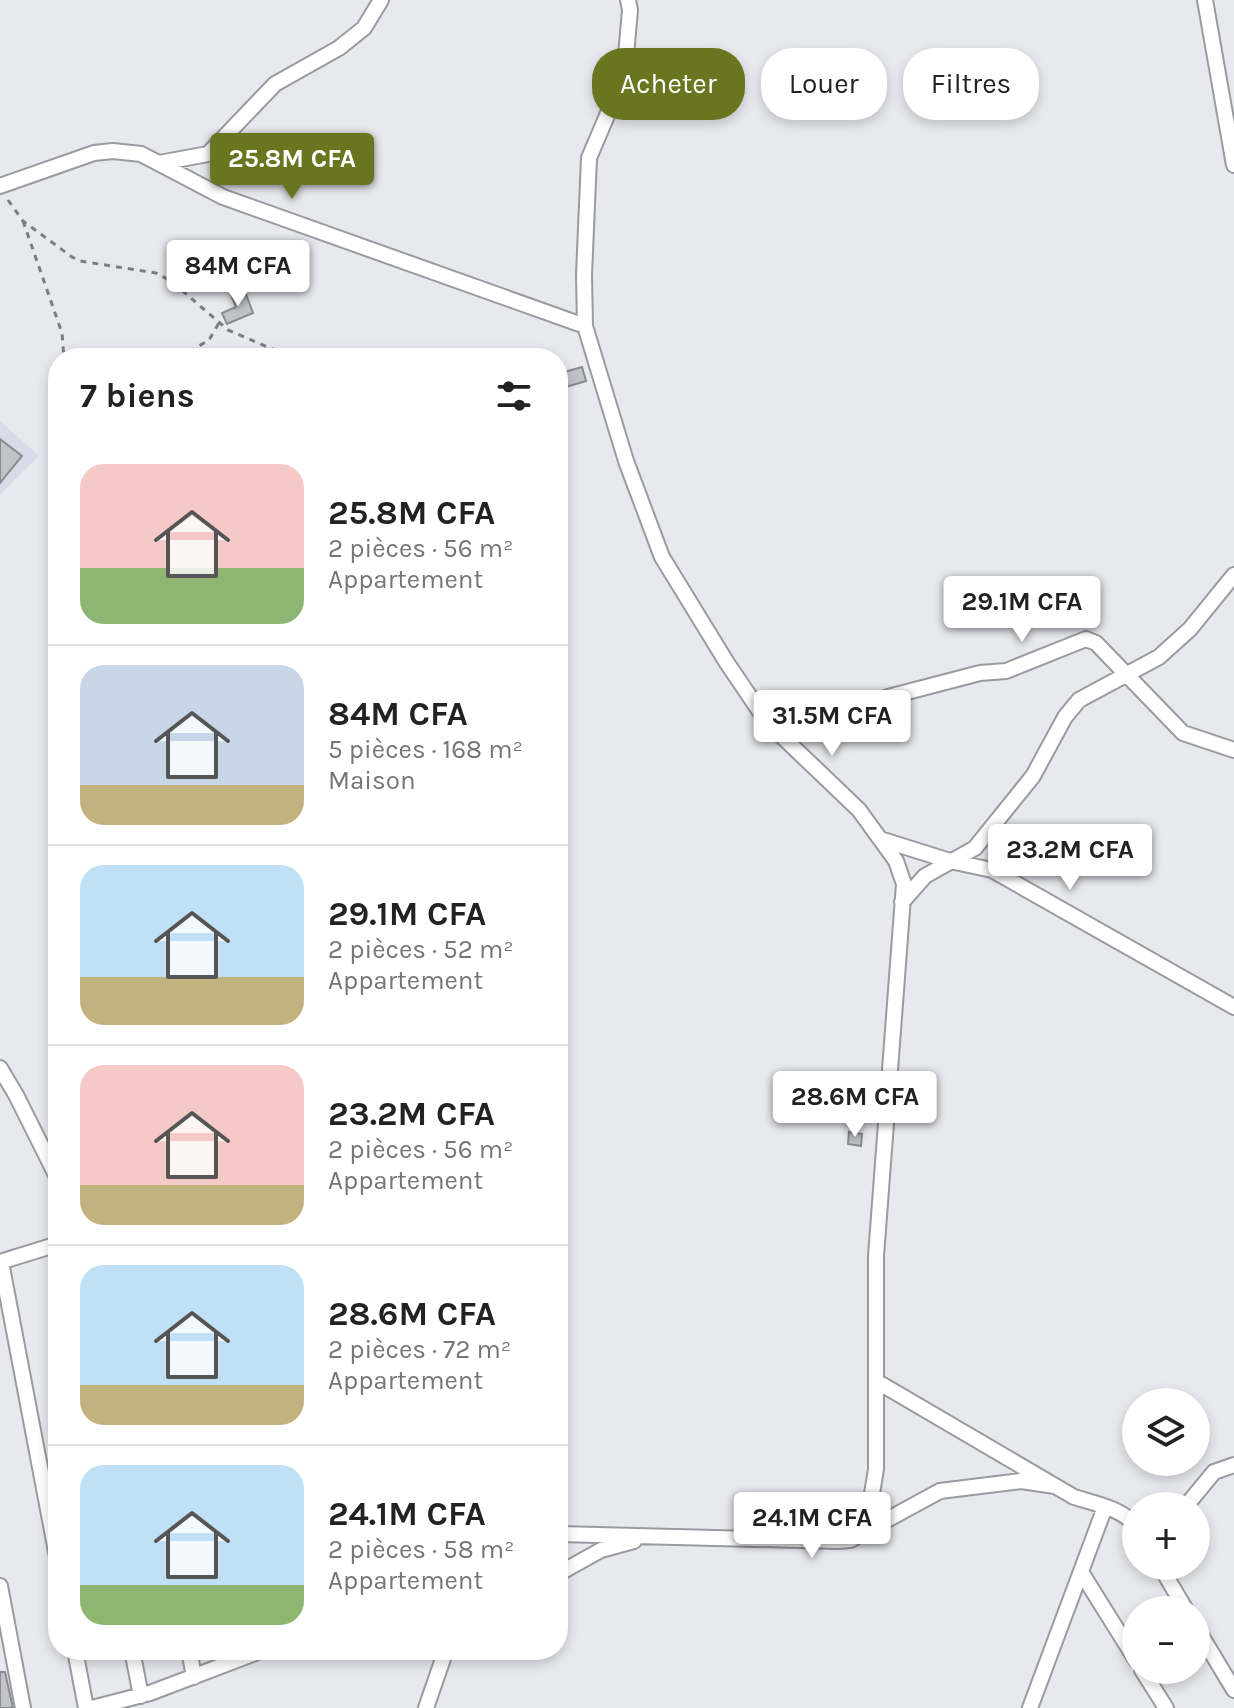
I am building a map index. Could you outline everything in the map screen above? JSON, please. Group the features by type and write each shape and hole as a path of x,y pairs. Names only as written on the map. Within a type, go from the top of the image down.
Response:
{"street":[{"path":"159,163 208,154 275,84 339,48 364,28 381,0"},
{"path":"628,0 626,55 614,99 589,158 584,275 585,326 626,461 662,557 727,663 767,722 859,810 896,861 904,884 876,1256 876,1469 869,1512 850,1540"},
{"path":"1205,0 1234,165"},
{"path":"1,185 94,153 113,151 141,154 223,197 585,326"},
{"path":"902,902 925,876 975,848 1033,776 1065,717 1079,700 1159,657 1190,629 1234,575"},
{"path":"767,722 814,727 832,723 888,697 980,673 1006,671 1086,639 1096,643 1183,733 1234,750"},
{"path":"880,839 950,861 992,870 1234,1007"},
{"path":"0,1068 48,1159"},
{"path":"48,1247 1,1262 48,1509"},
{"path":"876,1381 1074,1497 1122,1516"},
{"path":"1198,1492 1214,1472 1233,1467"},
{"path":"568,1534 850,1540 940,1491 1021,1481 1055,1486"},
{"path":"1030,1708 1105,1507"},
{"path":"568,1568 601,1550 650,1536"},
{"path":"1081,1572 1122,1638"},
{"path":"0,1586 23,1708"},
{"path":"1210,1650 1234,1690"},
{"path":"77,1660 86,1708"},
{"path":"134,1660 141,1696"},
{"path":"191,1660 194,1677"},
{"path":"92,1708 141,1696 230,1660"},
{"path":"426,1708 441,1660"},
{"path":"1151,1684 1166,1708"}],"path":[{"path":"1,185 23,221 80,261 156,273 171,281 228,330 270,348"},
{"path":"23,221 62,333 63,348"},
{"path":"196,348 209,340 219,323"}],"shaded area":[{"path":"0,421 39,456 0,495"}],"building":[{"path":"244,289 253,313 227,324 222,313 236,307 231,295"},
{"path":"582,367 586,381 568,386 568,371"},
{"path":"0,439 22,456 0,483"},
{"path":"849,1132 862,1134 861,1146 848,1144"},
{"path":"0,1672 5,1672 13,1708 0,1708"}]}
